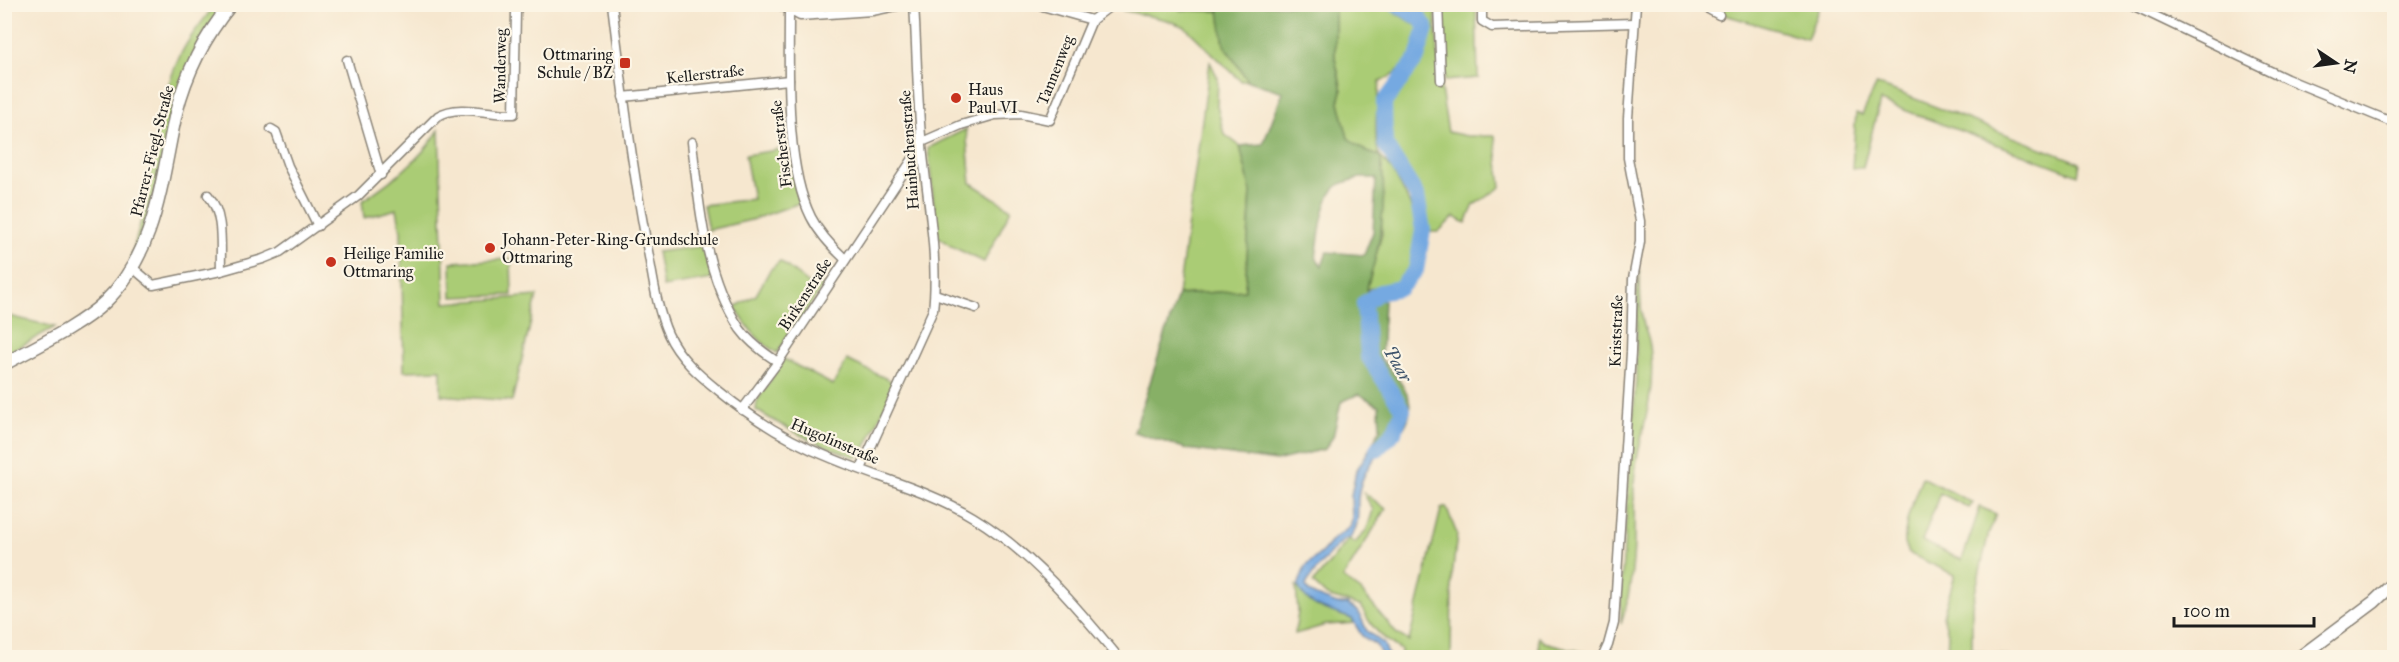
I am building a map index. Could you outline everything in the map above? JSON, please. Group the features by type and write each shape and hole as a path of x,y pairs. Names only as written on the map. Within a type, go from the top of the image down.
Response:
{"main road":[{"name":"Pfarrer-Fiegl-Straße","path":"4,364 78,321 104,303 133,268 147,238 156,208 177,112 188,78 207,36 231,4"},
{"path":"2299,657 2374,602 2394,583"}],"street":[{"name":"Wanderweg","path":"133,268 153,285 263,260 280,252 358,196 438,116 445,112 465,111 514,114 516,12 520,4"},
{"name":"Hugolinstraße","path":"612,4 623,97 654,289 668,335 687,362 742,410 790,440 944,500 974,517 1014,545 1070,599 1119,657"},
{"path":"778,4 800,16 872,11 906,4"},
{"name":"Hainbuchenstraße","path":"861,469 928,324 935,294 922,142 914,4"},
{"path":"1035,4 1092,20 1113,4"},
{"path":"1438,4 1442,80"},
{"path":"1482,4 1482,21 1492,27 1634,22"},
{"name":"Kriststraße","path":"1602,657 1614,623 1631,352 1633,279 1640,243 1640,221 1628,158 1628,118 1635,4"},
{"path":"1698,4 1719,15"},
{"path":"2130,4 2287,78 2394,123"},
{"name":"Fischerstraße","path":"789,12 792,129 800,188 811,217 830,245 845,260"},
{"name":"Tannenweg","path":"922,142 961,125 1007,113 1050,120 1092,20"},
{"path":"347,60 381,175"},
{"name":"Kellerstraße","path":"623,97 789,80"},
{"path":"271,129 276,132 288,166 318,226"},
{"path":"692,142 704,236 726,301 741,330 760,350 778,362"},
{"name":"Birkenstraße","path":"742,410 778,362 922,142"},
{"path":"208,195 215,203 219,219 221,271"},
{"path":"935,294 976,308"}],"green space":[{"path":"1119,4 1178,4 1180,10 1220,11 1224,45 1248,81 1241,81 1185,27 1167,20 1122,10"},
{"path":"215,5 225,5 202,37 147,222 130,259 138,234 162,107 170,82 179,58 195,30"},
{"path":"1178,5 1335,5 1335,58 1342,91 1339,102 1348,138 1367,152 1380,156 1383,172 1382,224 1366,290 1384,301 1381,359 1404,388 1410,408 1403,429 1393,440 1390,432 1369,450 1380,429 1379,406 1359,394 1341,402 1333,437 1325,449 1276,461 1187,449 1134,432 1178,295 1245,290 1251,192 1240,146 1263,144 1283,92 1248,81 1224,45 1219,11 1180,10","holes":["1376,178 1373,232 1364,255 1327,252 1322,266 1316,258 1322,219 1332,192 1337,186 1348,181"]},
{"path":"1335,5 1388,5 1395,13 1421,30 1407,61 1396,72 1380,82 1376,125 1379,154 1394,173 1417,224 1415,259 1408,274 1401,281 1366,290 1382,234 1380,156 1367,152 1348,139 1339,102 1342,91 1335,58"},
{"path":"1403,5 1435,5 1440,83 1448,132 1467,136 1495,136 1501,187 1474,205 1466,223 1454,217 1438,232 1428,232 1420,197 1389,145 1391,104 1398,87 1415,71 1428,31 1424,19"},
{"path":"1441,5 1476,5 1478,78 1445,81"},
{"path":"1715,5 1820,5 1807,39 1725,15"},
{"path":"1210,62 1218,78 1217,106 1224,134 1240,146 1251,192 1245,290 1178,295"},
{"path":"1877,84 2080,163 2078,175 1880,101 1863,167 1852,168 1856,113 1862,115"},
{"path":"966,129 971,183 1011,209 984,262 951,246 937,236 928,148"},
{"path":"439,130 445,303 537,296 512,401 441,395 441,370 404,371 401,231 397,209 364,218 362,201 414,161"},
{"path":"789,148 800,203 751,220 708,230 703,205 753,199 745,155"},
{"path":"704,246 713,279 663,287 657,252"},
{"path":"511,259 512,295 452,297 451,262"},
{"path":"780,261 812,286 824,285 777,353 753,333 735,307 756,295 770,270"},
{"path":"1640,270 1641,310 1652,363 1650,398 1634,478 1633,559 1629,592 1621,624 1621,588 1636,379 1637,293"},
{"path":"5,315 55,327 5,355"},
{"path":"784,359 833,385 847,360 896,383 862,455 856,457 817,443 756,410 757,401"},
{"path":"1922,477 1973,503 1969,508 1940,493 1922,541 1962,560 1980,507 1996,514 1988,536 1972,606 1972,650 2009,657 1947,657 1948,633 1943,616 1955,575 1908,553 1905,545 1906,526"},
{"path":"1363,492 1386,509 1343,578 1361,591 1397,634 1409,641 1441,509 1446,507 1457,534 1452,577 1451,657 1401,657 1401,650 1377,631 1361,606 1327,596 1313,583 1349,539 1355,543 1367,529 1373,510"},
{"path":"1296,586 1317,606 1352,619 1355,623 1326,625 1295,634 1298,612"},
{"path":"1538,637 1544,642 1595,655 1595,657 1540,657"}],"water":[{"path":"1390,431 1393,440 1380,452 1362,481 1355,531 1323,562 1306,586 1309,592 1316,596 1337,604 1347,604 1358,611 1367,631 1384,644 1389,657 1383,658 1376,645 1362,636 1352,619 1314,604 1307,599 1298,586 1305,567 1332,540 1350,527 1351,495 1356,471 1369,450"}],"waterway":[{"name":"Paar","path":"1377,449 1394,432 1403,410 1368,356 1364,303 1380,292 1400,288 1416,270 1423,230 1417,196 1385,144 1384,103 1417,58 1426,28 1420,18 1396,4"}],"place":[{"name":"Ottmaring Schule / BZ","path":"625,63"},
{"name":"Haus Paul VI","path":"956,98"},
{"name":"Johann-Peter-Ring-Grundschule Ottmaring","path":"490,248"},
{"name":"Heilige Familie Ottmaring","path":"331,262"}]}
